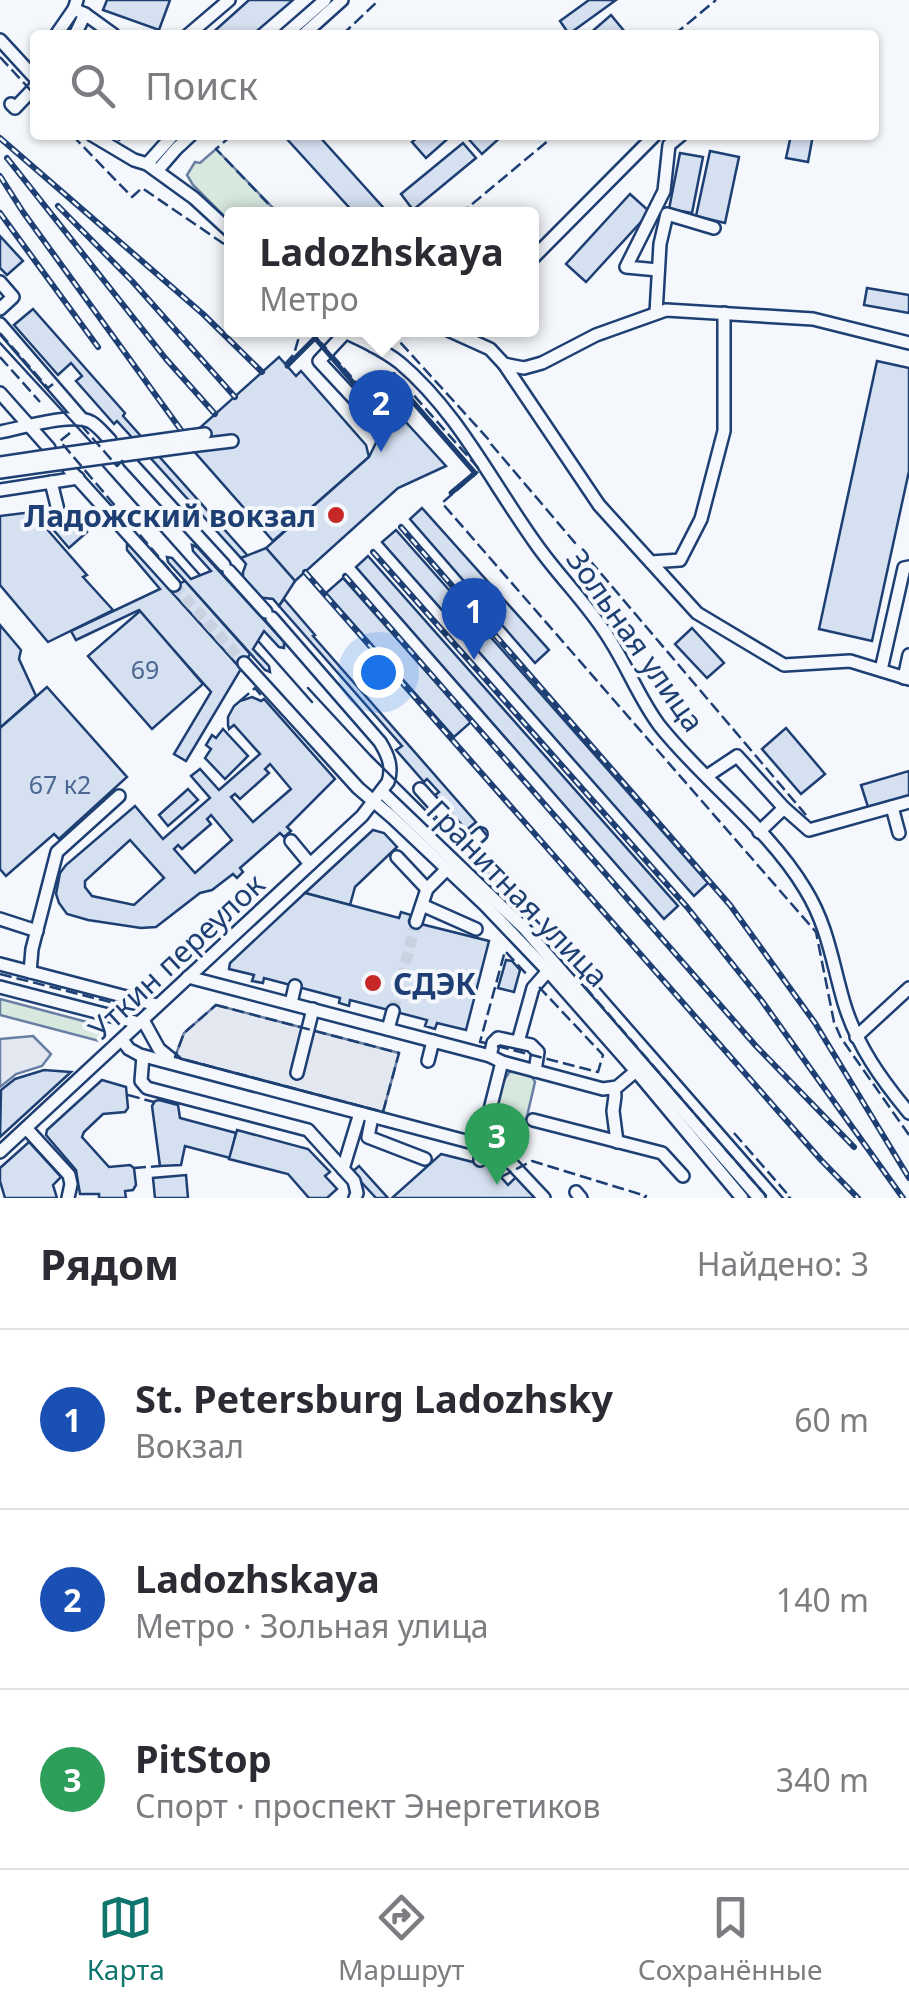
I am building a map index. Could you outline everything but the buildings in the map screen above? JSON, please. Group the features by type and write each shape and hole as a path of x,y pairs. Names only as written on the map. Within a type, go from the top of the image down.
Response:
{"street":[{"path":"194,30 229,0"},
{"path":"291,30 324,0"},
{"path":"309,30 342,0"},
{"path":"60,30 79,7 108,30"},
{"path":"0,40 30,69"},
{"path":"11,104 14,108 30,92"},
{"path":"100,140 152,168 224,226"},
{"path":"152,168 169,140"},
{"path":"152,168 185,140"},
{"path":"539,252 650,140"},
{"path":"656,314 661,211 670,146 676,140"},
{"path":"661,211 714,228"},
{"path":"658,270 626,267 661,211"},
{"path":"0,282 13,296 0,309"},
{"path":"504,364 524,368 542,363 596,335 666,310 813,319 909,342"},
{"path":"651,562 680,560 701,519 724,431 724,313"},
{"path":"0,324 82,419 98,427 110,440"},
{"path":"338,337 319,361 359,404"},
{"name":"Зольная улица","path":"355,337 398,362 442,409 489,469 537,546 590,609 660,726 794,872 827,932 856,1037 909,1113"},
{"path":"373,346 379,337"},
{"path":"467,337 490,349 504,364 599,504 697,613 784,665 850,660 906,678 909,655"},
{"path":"0,393 29,427 44,457"},
{"path":"0,432 82,419"},
{"path":"190,441 206,434"},
{"path":"0,463 190,441 232,441"},
{"path":"0,472 44,457"},
{"path":"129,461 380,742 391,768 378,797"},
{"path":"0,490 51,482 73,474 174,585"},
{"path":"46,522 58,510 51,482"},
{"path":"882,670 904,568 909,567"},
{"name":"Гранитная улица","path":"244,662 358,788 378,797 419,805 759,1198"},
{"path":"707,776 737,756 809,830 909,802"},
{"path":"30,972 56,852 119,796"},
{"name":"Гранитная улица","path":"378,797 548,970 742,1198"},
{"name":"Уткин переулок","path":"0,1152 378,797"},
{"path":"419,805 470,844 480,834"},
{"path":"892,807 899,833"},
{"path":"759,832 784,808"},
{"path":"291,842 310,864"},
{"path":"396,858 427,890"},
{"path":"416,922 427,890 446,869"},
{"path":"422,905 476,929"},
{"path":"0,918 38,931"},
{"path":"0,964 157,1005"},
{"path":"518,1042 532,988 548,970"},
{"path":"188,976 603,1089 614,1088 636,1071"},
{"path":"291,1004 295,986"},
{"path":"0,987 141,1022 159,1049 187,1069"},
{"path":"856,1037 909,988"},
{"path":"296,1073 313,1009"},
{"path":"388,1029 393,1011"},
{"path":"480,1160 496,1059 493,1044 498,1038 536,1048 536,1071"},
{"path":"122,1040 143,1056 187,1069 481,1145 512,1164 544,1198"},
{"path":"428,1060 433,1041"},
{"path":"143,1056 141,1081 146,1088 308,1130 354,1181 355,1198"},
{"path":"614,1088 616,1142"},
{"path":"344,1169 366,1115"},
{"path":"366,1115 368,1138 425,1159"},
{"path":"534,1120 662,1154 683,1176"},
{"path":"26,1128 69,1168 68,1198"}],"shaded area":[{"path":"216,149 272,207 224,207 224,216 187,175 195,162 200,163"},
{"path":"0,999 106,1027 103,1042 0,1015"},
{"path":"216,1005 399,1053 383,1112 175,1057 184,1033"},
{"path":"33,1036 51,1054 42,1066 16,1074 0,1087 0,1039"},
{"path":"513,1069 530,1073 535,1082 520,1146 497,1132 500,1090"}],"tunnel":[{"path":"174,585 244,663"},
{"path":"393,1011 416,922"}],"tram line":[{"path":"0,343 91,442"},
{"path":"102,465 199,574"},
{"path":"259,642 312,702"},
{"path":"308,688 568,952 783,1198"}],"railway":[{"path":"0,138 224,335"},
{"path":"7,158 166,359 215,414"},
{"path":"0,176 181,430"},
{"path":"58,206 132,281 235,397"},
{"path":"0,213 98,347"},
{"path":"226,337 262,372"},
{"path":"401,527 730,905 815,1023 909,1178"},
{"path":"373,552 687,907 762,1001 903,1198"},
{"path":"305,572 858,1198"},
{"path":"345,576 756,1046 854,1147"}],"fence":[{"path":"347,30 379,0"},
{"path":"680,30 716,0"},
{"path":"0,57 30,90"},
{"path":"77,140 132,197 142,188 224,244"},
{"path":"226,140 216,149 271,207"},
{"path":"469,207 549,140"},
{"path":"0,333 48,388 53,384"},
{"path":"285,364 294,354 299,337"},
{"path":"316,337 325,349"},
{"path":"395,337 490,441 806,815"},
{"path":"0,357 40,402"},
{"path":"333,359 368,396 394,373 480,470 442,503 816,932 834,1022 841,1038 909,1135"},
{"path":"81,425 117,466 123,460"},
{"path":"70,433 60,441 180,582"},
{"path":"240,701 255,688 264,699"},
{"path":"464,842 472,850 488,837 476,822"},
{"path":"486,1043 480,1042 505,951 529,977"},
{"path":"0,974 114,1003"},
{"path":"574,974 719,1142"},
{"path":"497,1046 598,1072 603,1055 539,987"},
{"path":"121,1005 133,1008"},
{"path":"216,1005 399,1053 383,1112 175,1057 184,1033 216,1005"},
{"path":"128,1095 154,1102"},
{"path":"734,1133 788,1198"},
{"path":"725,1149 768,1198"},
{"path":"501,1177 532,1161 644,1198"},
{"path":"134,1168 160,1166"}],"wall":[{"path":"287,366 315,338 368,400 393,379 475,473 451,493"}],"place":[{"name":"Ladozhskaya","path":"381,452"},
{"name":"Ладожский вокзал","path":"336,515"},
{"name":"St. Petersburg Ladozhsky","path":"474,660"},
{"name":"СДЭК","path":"373,983"},
{"name":"PitStop","path":"497,1185"}]}
